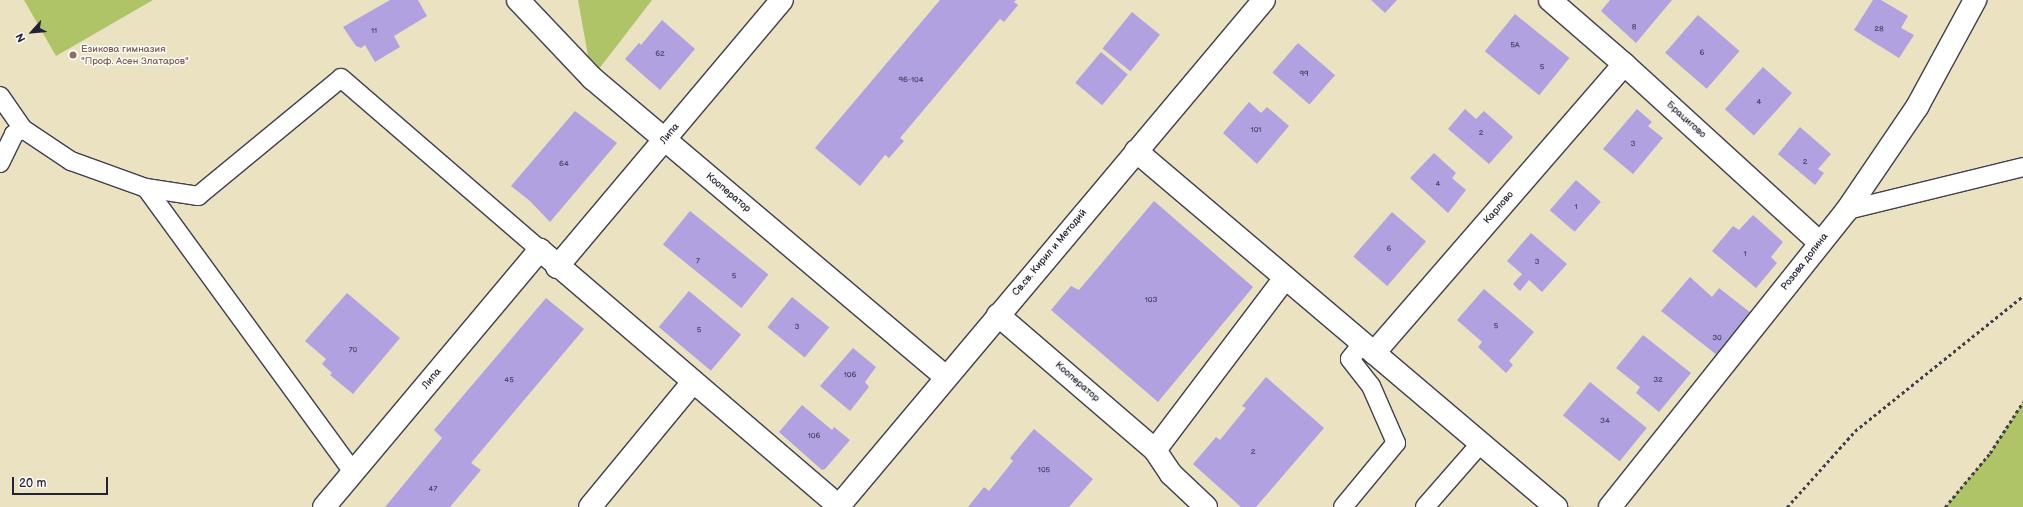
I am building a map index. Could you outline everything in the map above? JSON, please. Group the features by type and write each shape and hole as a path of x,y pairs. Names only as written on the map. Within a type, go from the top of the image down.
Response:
{"street":[{"name":"Кооператор","path":"518,0 592,78 946,377"},
{"name":"Липа","path":"557,267 782,0"},
{"name":"Св.св. Кирил и Методий","path":"838,507 1264,0"},
{"name":"Брацигово","path":"1550,0 1624,64 1820,243"},
{"name":"Розова долина","path":"1610,507 1847,210 1916,107 1975,0"},
{"name":"Карлово","path":"1369,348 1624,64"},
{"path":"1136,151 1480,443 1546,504"},
{"name":"Липа","path":"324,507 540,250"},
{"path":"540,250 557,267 838,507"},
{"path":"1155,450 1285,278"},
{"name":"Кооператор","path":"998,315 1155,450 1171,474 1206,507"},
{"path":"590,507 693,382"}],"lane":[{"path":"0,96 23,129 70,161 146,188 198,196 341,78 540,250"},
{"path":"0,163 14,134 23,129"},
{"path":"1847,210 2023,168"},
{"path":"146,188 353,472"},
{"path":"1343,507 1396,443 1371,386 1350,359 1369,348"},
{"path":"1425,507 1480,443"}],"path":[{"path":"1786,507 1856,430 2023,296"},
{"path":"1945,507 1990,453 2023,402"}],"green space":[{"path":"24,0 153,0 56,56"},
{"path":"578,0 652,0 592,78"},
{"path":"2023,402 2023,507 1945,507 1990,453"}],"building":[{"path":"390,0 418,0 427,16 394,36 400,47 375,62 365,45 361,48 356,46 343,27"},
{"path":"940,0 1016,0 1014,2 1018,5 1004,22 1000,19 900,138 904,141 889,158 885,155 860,186 815,148"},
{"path":"1371,0 1397,0 1385,13"},
{"path":"1610,0 1672,0 1636,43 1601,11"},
{"path":"1873,0 1881,0 1908,16 1901,28 1914,35 1899,58 1854,30"},
{"path":"1132,12 1160,35 1130,71 1102,49"},
{"path":"1515,14 1569,58 1539,95 1485,51"},
{"path":"1698,15 1740,51 1707,89 1665,53"},
{"path":"662,20 695,49 660,90 625,59 639,43 641,45"},
{"path":"1298,43 1335,75 1309,105 1272,72"},
{"path":"1101,52 1128,74 1102,105 1075,83"},
{"path":"1763,67 1792,93 1754,135 1725,109"},
{"path":"1249,102 1261,113 1267,107 1289,126 1257,164 1223,133"},
{"path":"1465,109 1476,119 1484,111 1513,137 1489,164 1448,129"},
{"path":"1637,109 1652,122 1648,126 1663,138 1633,174 1603,149"},
{"path":"575,111 617,143 550,222 530,201 511,186"},
{"path":"1800,127 1831,154 1818,169 1824,173 1815,185 1778,154"},
{"path":"1434,153 1456,173 1452,178 1466,190 1448,213 1410,178"},
{"path":"1576,180 1601,202 1575,232 1550,210"},
{"path":"1154,201 1253,287 1158,402 1051,310 1071,286 1079,290"},
{"path":"690,211 768,275 741,308 663,244"},
{"path":"1392,212 1426,242 1387,286 1353,257"},
{"path":"1753,215 1783,242 1771,257 1777,263 1756,288 1712,251 1733,226 1739,230"},
{"path":"1531,233 1567,264 1542,292 1529,280 1520,291 1513,284 1522,274 1507,261"},
{"path":"1690,277 1712,297 1719,288 1756,317 1722,359 1661,311"},
{"path":"1484,289 1534,332 1509,361 1513,365 1506,373 1478,347 1482,342 1457,320"},
{"path":"689,291 741,335 711,371 659,327"},
{"path":"347,293 400,338 353,394 330,375 332,373 322,364 326,359 305,341"},
{"path":"792,297 829,327 805,358 767,327"},
{"path":"546,298 584,329 471,463 481,470 450,507 385,507 442,438 434,430"},
{"path":"1643,335 1691,373 1659,412 1636,393 1640,387 1616,368"},
{"path":"853,348 876,367 865,382 869,387 850,411 820,386"},
{"path":"1266,377 1324,428 1256,507 1241,507 1193,464 1216,437 1220,440 1246,408 1242,406"},
{"path":"1590,382 1647,428 1620,461 1563,415"},
{"path":"802,405 832,430 834,427 850,440 825,469 822,470 779,432"},
{"path":"1034,429 1093,479 1069,507 968,507 984,487 989,491 1013,461 1010,458"}],"place":[{"name":"Езикова гимназия \"Проф. Асен Златаров\"","path":"73,55"}]}
